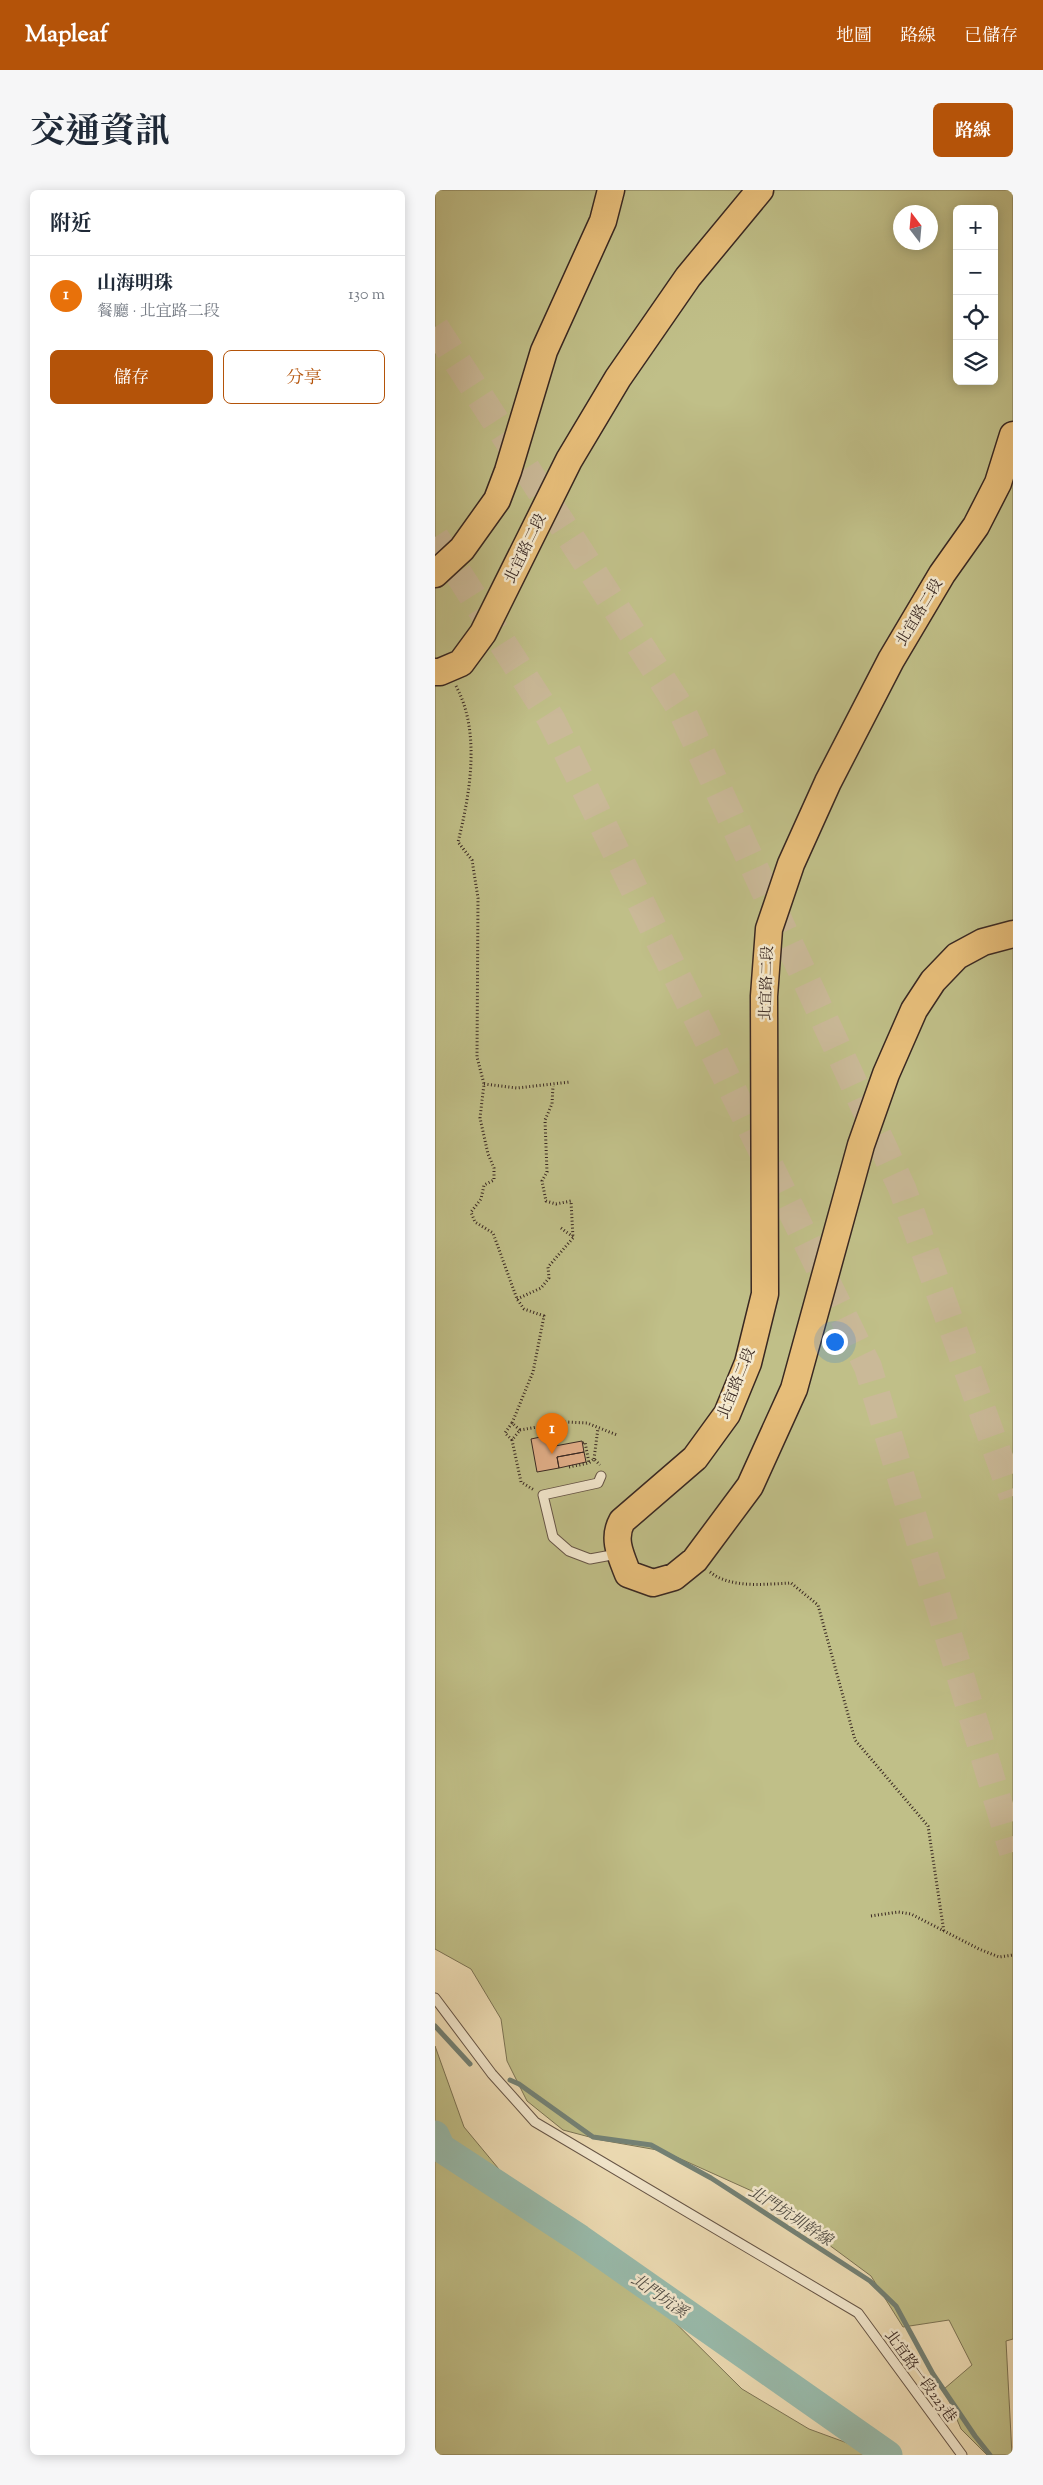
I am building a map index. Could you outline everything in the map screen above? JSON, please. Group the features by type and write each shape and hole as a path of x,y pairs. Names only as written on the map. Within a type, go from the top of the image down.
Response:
{"main road":[{"path":"435,574 462,549 497,500 508,471 544,351 603,221 611,190"},
{"name":"北宜路二段","path":"438,672 461,663 483,633 569,460 618,378 688,277 760,190"},
{"name":"北宜路二段","path":"1013,435 998,483 976,526 942,574 891,660 828,782 791,864 772,920 769,929 764,996 765,1294 748,1363 727,1414 695,1458 622,1520 616,1531 619,1553 629,1574 653,1583 674,1577 695,1560 750,1486 794,1389 861,1145 886,1074 914,1010 933,981 957,956 983,942 1013,934"}],"lane":[{"path":"604,1473 598,1483 543,1495 553,1537 569,1550 591,1559 619,1553"},
{"name":"北宜路一段223巷","path":"435,1998 492,2074 535,2122 857,2313 962,2455"}],"path":[{"path":"438,672 457,687 468,713 471,782 458,842 472,860 479,898 477,1057 484,1084 480,1118 488,1154 494,1168 494,1180 484,1185 481,1199 471,1212 475,1222 493,1233 517,1299 524,1309 545,1316 533,1372 512,1423 505,1433 512,1440 521,1482 543,1495"},
{"path":"484,1084 517,1088 553,1086 570,1082"},
{"path":"517,1299 541,1288 549,1278 548,1267 573,1238 571,1201 556,1204 546,1201 542,1181 547,1172 545,1120 552,1104 553,1086"},
{"path":"561,1228 573,1238"},
{"path":"512,1423 520,1430"},
{"path":"512,1440 520,1430 548,1424 587,1423 617,1435"},
{"path":"548,1424 550,1435"},
{"path":"598,1428 594,1459 604,1473"},
{"path":"583,1443 585,1442 589,1463"},
{"path":"569,1466 589,1463 594,1459"},
{"path":"695,1560 717,1577 749,1585 791,1583 818,1605 855,1740 929,1826 945,1932"},
{"path":"871,1916 898,1912 911,1914 945,1932 999,1956 1013,1955"}],"shaded area":[{"path":"435,190 1013,190 1013,2339 1006,2341 1012,2455 987,2455 961,2429 944,2389 972,2365 949,2320 903,2327 871,2276 763,2196 663,2151 601,2140 563,2130 527,2101 507,2061 501,2019 471,1969 435,1949"},
{"path":"435,2046 464,2127 508,2180 595,2243 742,2389 809,2429 880,2455 435,2455"}],"building":[{"path":"552,1435 555,1446 582,1441 584,1452 557,1457 559,1468 537,1472 531,1439"},
{"path":"584,1452 586,1462 559,1468 557,1457"}],"waterway":[{"name":"北門坑圳幹線","path":"435,2026 470,2064"},
{"name":"北門坑圳幹線","path":"510,2080 519,2084 593,2137 651,2145 711,2178 870,2281 896,2306 933,2374 990,2455"},
{"name":"北門坑溪","path":"435,2135 441,2148 580,2239 888,2455"}],"tunnel":[{"path":"435,327 681,709 902,1188 1013,1496"},
{"path":"435,537 551,719 868,1367 1013,1852"}],"place":[{"name":"山海明珠","path":"552,1454"}]}
